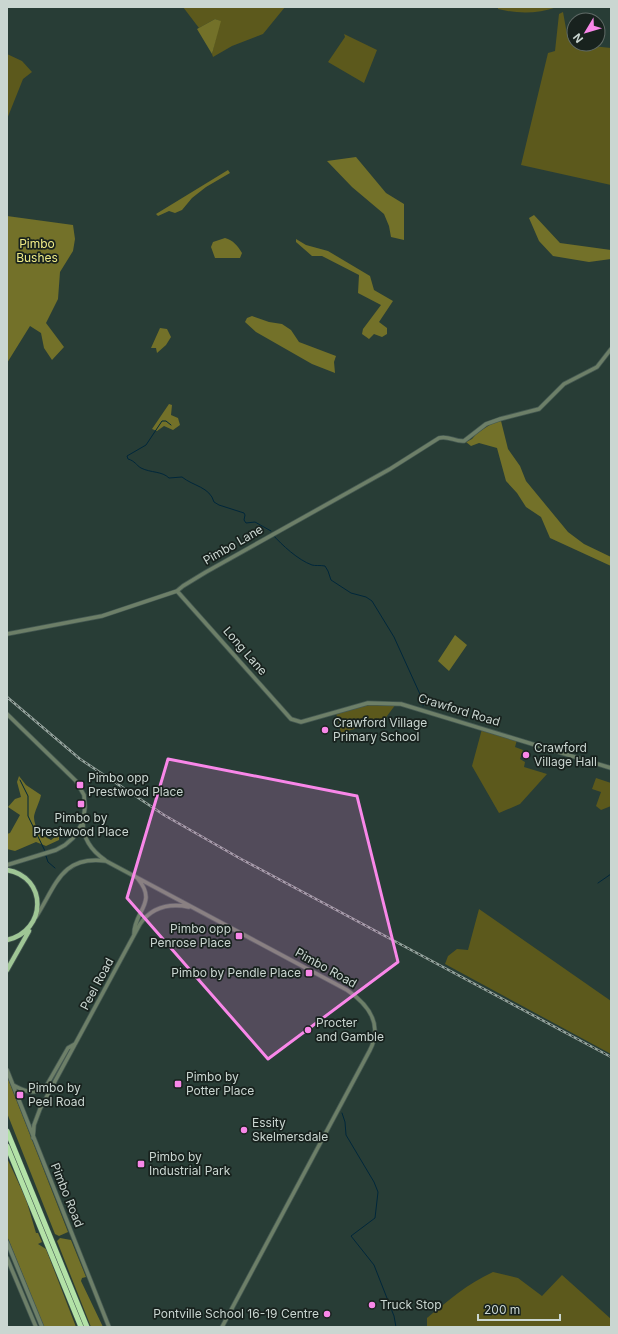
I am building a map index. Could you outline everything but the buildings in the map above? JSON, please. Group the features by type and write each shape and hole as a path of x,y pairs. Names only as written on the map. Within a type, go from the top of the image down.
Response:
{"highway":[{"path":"7,1131 88,1327"},
{"path":"7,1146 81,1327"}],"main road":[{"path":"7,870 22,876 32,887 37,902 36,917 7,970"},
{"path":"7,940 22,934 30,927"}],"street":[{"name":"Pimbo Lane","path":"7,634 102,616 177,591 206,572 390,469 439,438 445,437 464,441 481,426 496,420 538,409 564,384 597,367 611,349"},
{"name":"Long Lane","path":"177,591 291,719 299,722"},
{"name":"Crawford Road","path":"299,722 368,703 401,704 611,768"},
{"path":"7,714 76,781 85,800 83,822 87,843 106,861"},
{"path":"7,865 59,849 68,843 83,822"},
{"name":"Pimbo Road","path":"36,917 61,874 71,865 81,861 95,859 106,861 347,990 363,1002 373,1018 376,1028 375,1039 222,1327"},
{"name":"Peel Road","path":"134,935 134,926 145,906 147,897 145,889 137,878"},
{"name":"Peel Road","path":"34,1138 37,1115 144,918 158,908 173,905 194,908"},
{"name":"Peel Road","path":"13,1085 24,1092 44,1090 68,1048 77,1042"},
{"name":"Pimbo Road","path":"7,1070 109,1327"},
{"path":"7,1242 42,1327"},
{"path":"7,1258 36,1327"},
{"path":"17,1281 23,1278"}],"highlighted area":[{"path":"168,759 357,796 398,962 268,1059 127,898"}],"shaded area":[{"path":"183,7 285,7 263,34 232,46 213,57 212,54 220,21 215,19 199,28"},
{"path":"498,7 557,7 542,11 520,12 505,11 498,9"},
{"path":"563,12 566,28 566,52 606,52 606,47 611,48 611,185 521,165 548,53 555,51 559,14"},
{"path":"344,34 377,50 364,83 328,62 345,37"},
{"path":"7,54 22,61 32,72 23,79 7,119"},
{"path":"396,704 384,720 341,733 336,713 369,705"},
{"path":"482,729 517,740 515,747 523,750 520,759 525,762 524,767 547,774 520,804 499,813 472,766"},
{"path":"596,778 611,783 611,806 601,810 596,806 601,792 592,789"},
{"path":"479,909 611,1001 611,1054 445,964 448,956 457,949 468,950"},
{"path":"493,1272 518,1278 542,1296 562,1275 611,1319 611,1327 427,1327 427,1318 466,1287"}],"green space":[{"path":"215,19 221,21 212,54 197,29"},
{"path":"356,157 386,193 404,204 404,240 391,237 389,226 384,214 352,187 327,161"},
{"path":"228,170 230,173 206,187 192,198 182,210 175,213 169,211 158,216 156,214"},
{"path":"534,215 560,243 611,250 611,259 589,262 553,256 539,241 529,218"},
{"name":"Pimbo Bushes","path":"7,216 73,225 75,239 73,251 60,272 58,299 46,323 64,347 52,360 44,348 41,333 30,326 7,363"},
{"path":"225,238 233,242 239,248 242,253 240,258 215,258 211,247 213,242"},
{"path":"296,239 306,245 328,251 370,276 374,290 393,301 379,322 387,328 387,334 382,337 374,334 369,339 362,334 363,329 381,305 358,293 359,275 322,256 312,256 296,242"},
{"path":"252,316 269,322 282,324 291,330 299,342 336,356 334,362 335,373 312,364 256,332 245,322 247,318"},
{"path":"160,328 167,329 171,337 166,345 157,353 156,348 151,348"},
{"path":"169,404 172,405 171,415 178,418 180,425 173,430 164,426 157,431 152,429"},
{"path":"496,421 501,421 508,449 520,466 526,481 568,532 584,544 611,557 611,566 550,538 541,517 526,507 517,493 506,481 497,448 479,443 471,446 466,442"},
{"path":"455,635 467,645 449,671 438,661"},
{"path":"19,776 26,785 41,795 34,817 35,825 42,834 51,840 59,834 59,840 46,846 36,842 15,851 7,849 7,834 10,833 20,815 8,807 15,799 21,797 17,782"},
{"path":"7,1076 68,1232 59,1236 55,1234 7,1113"},
{"path":"7,1158 26,1199 36,1233 38,1233 42,1242 38,1244 46,1249 76,1327 44,1327 7,1236"},
{"path":"60,1238 71,1240 86,1277 82,1278 81,1281 103,1327 91,1327 57,1241"}],"waterway":[{"path":"171,425 166,421 162,421 146,445 127,456 128,459 141,468 163,474 169,478 182,477 209,493 214,502 219,505 244,513 244,520 246,523 255,522 271,531"},
{"path":"273,535 301,560 312,565 325,566 331,580 351,593 366,597 372,601 394,637 424,703 423,706"},
{"path":"20,780 28,796 28,816 45,851"},
{"path":"46,856 48,862 55,868"},
{"path":"598,883 611,874"},
{"path":"342,1113 345,1122 346,1135 374,1182 378,1192 375,1218 351,1236 374,1265 394,1316 396,1327"}],"railway":[{"path":"7,697 80,759 164,815 241,859 611,1057"}],"place":[{"name":"Crawford Village Primary School","path":"325,730"},
{"name":"Crawford Village Hall","path":"526,755"},
{"name":"Pimbo opp Prestwood Place","path":"80,785"},
{"name":"Pimbo by Prestwood Place","path":"81,804"},
{"name":"Pimbo opp Penrose Place","path":"239,936"},
{"name":"Pimbo by Pendle Place","path":"309,973"},
{"name":"Procter and Gamble","path":"308,1030"},
{"name":"Pimbo by Potter Place","path":"178,1084"},
{"name":"Pimbo by Peel Road","path":"20,1095"},
{"name":"Essity Skelmersdale","path":"244,1130"},
{"name":"Pimbo by Industrial Park","path":"141,1164"},
{"name":"Truck Stop","path":"372,1305"},
{"name":"Pontville School 16-19 Centre","path":"327,1314"}]}
